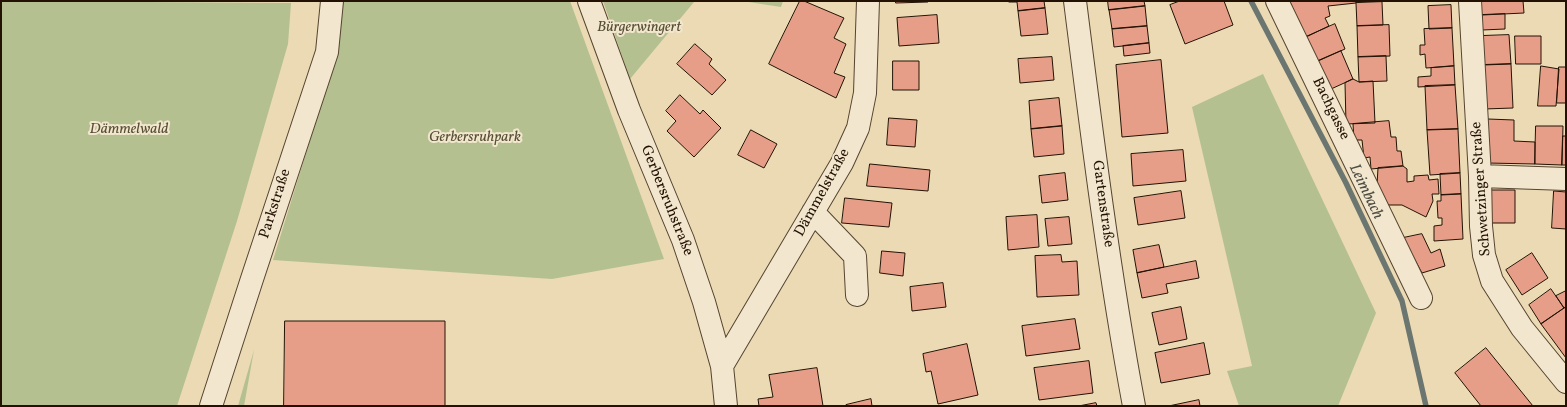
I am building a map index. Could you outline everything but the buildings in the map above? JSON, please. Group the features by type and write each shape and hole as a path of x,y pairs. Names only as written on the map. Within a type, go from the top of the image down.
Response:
{"street":[{"name":"Parkstraße","path":"211,406 327,52 332,1"},
{"name":"Gerbersruhstraße","path":"589,1 630,110 683,240 704,302 722,366 726,406"},
{"name":"Dämmelstraße","path":"722,366 842,163 858,128 865,93 868,1"},
{"name":"Gartenstraße","path":"1074,1 1118,320 1134,406"},
{"name":"Bachgasse","path":"1278,1 1421,298"},
{"name":"Schwetzinger Straße","path":"1470,1 1484,255 1492,281 1522,328 1566,382"},
{"path":"1480,176 1566,179"},
{"path":"813,212 855,256 857,295"}],"green space":[{"name":"Dämmelwald","path":"1,1 291,3 288,44 237,221 177,406 1,406"},
{"name":"Gerbersruhpark","path":"341,1 570,1 664,259 552,279 273,260 337,53"},
{"name":"Bürgerwingert","path":"603,1 706,1 694,2 630,79"},
{"path":"742,1 783,1 781,7"},
{"path":"1263,74 1376,313 1338,406 1239,406 1227,371 1252,366 1192,107"},
{"path":"254,350 244,406 238,406"}],"waterway":[{"name":"Leimbach","path":"1251,1 1346,183 1402,301 1426,406"}]}
